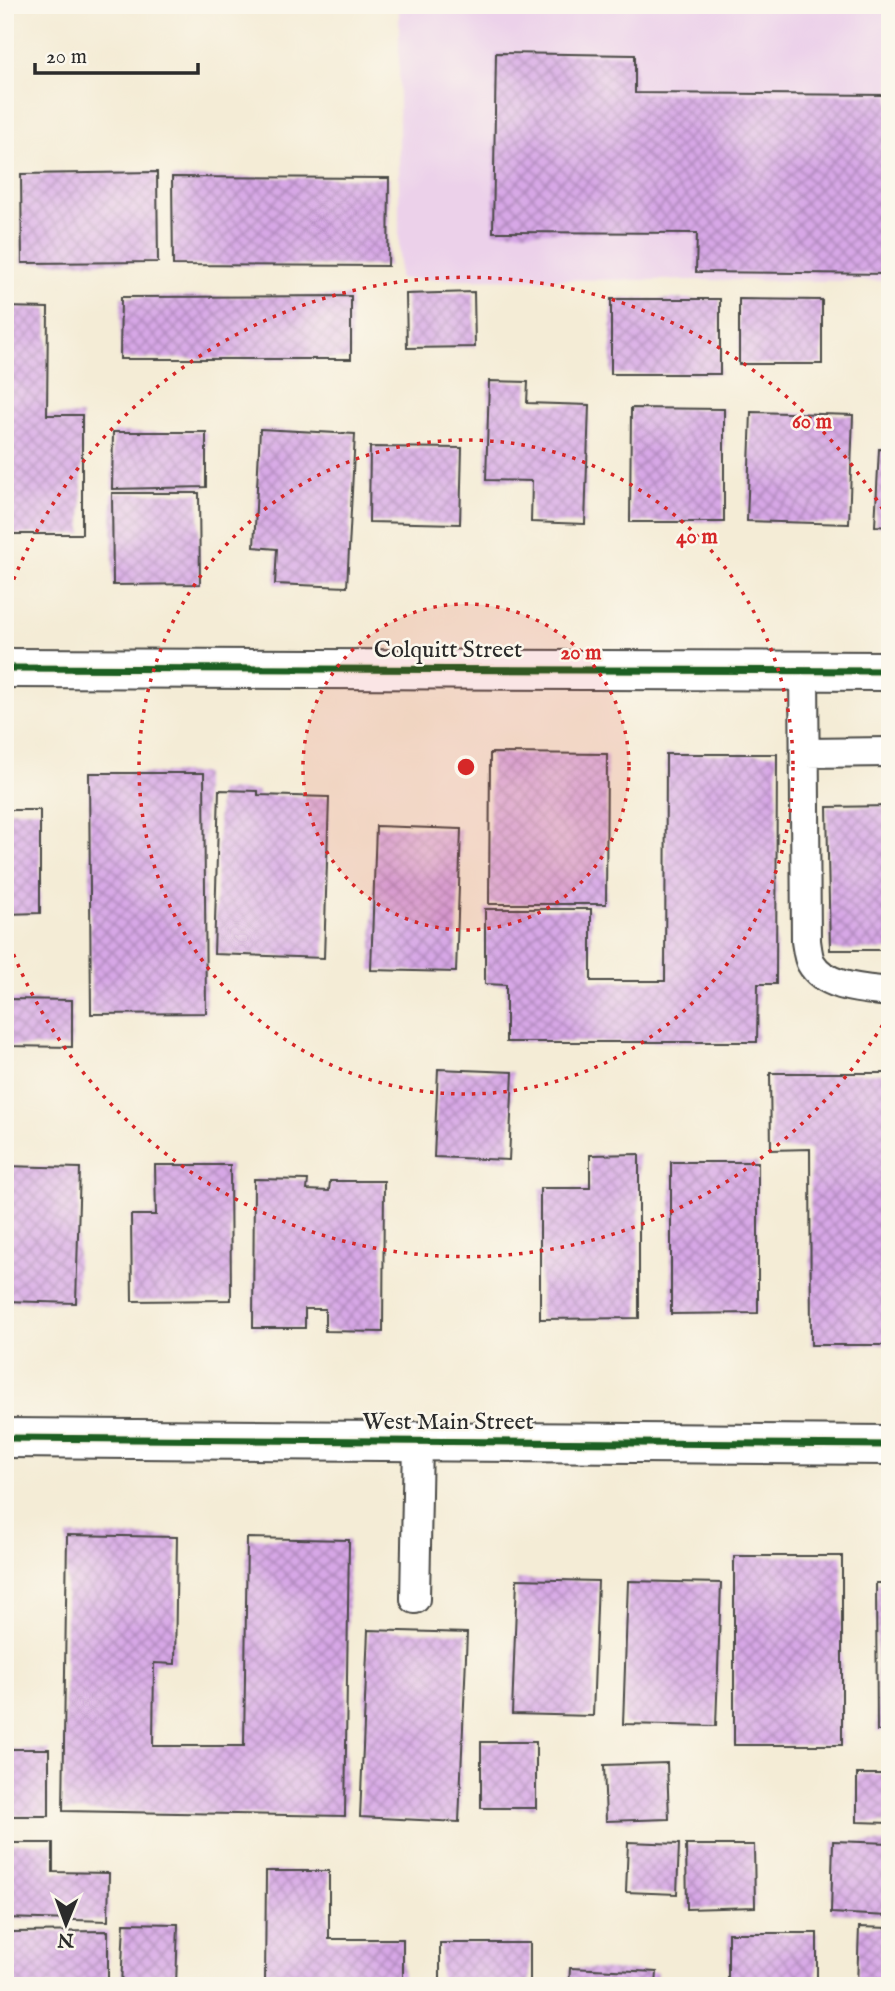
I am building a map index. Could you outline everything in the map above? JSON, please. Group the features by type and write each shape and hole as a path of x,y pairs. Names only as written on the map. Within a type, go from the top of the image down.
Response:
{"street":[{"name":"Colquitt Street","path":"5,668 890,671"},
{"name":"West Main Street","path":"5,1438 890,1445"}],"lane":[{"path":"804,670 806,941 811,964 830,981 859,989 890,992"},
{"path":"805,753 890,752"},
{"path":"415,1599 418,1441"}],"shaded area":[{"path":"399,5 890,5 890,281 399,279"}],"building":[{"path":"496,53 635,55 635,93 890,95 890,274 696,272 697,233 493,232"},
{"path":"157,172 158,262 22,263 21,174"},
{"path":"172,177 389,178 388,266 173,265"},
{"path":"474,292 475,347 407,348 406,294"},
{"path":"351,296 351,359 120,359 121,297"},
{"path":"611,299 720,299 720,374 611,374"},
{"path":"739,299 822,300 822,364 739,364"},
{"path":"5,307 48,308 47,415 82,415 82,534 5,534"},
{"path":"489,381 528,382 527,403 589,405 585,524 531,522 532,481 486,480"},
{"path":"631,408 724,409 724,522 630,522"},
{"path":"751,412 853,415 849,524 747,521"},
{"path":"260,429 355,434 347,587 275,584 277,549 254,547"},
{"path":"113,432 206,432 206,487 112,489"},
{"path":"370,447 462,448 460,524 369,522"},
{"path":"879,449 890,450 890,527 875,526"},
{"path":"112,493 199,493 200,584 113,585"},
{"path":"490,753 607,754 606,904 489,904"},
{"path":"666,754 777,754 776,984 758,984 757,1042 506,1042 506,985 485,984 485,909 591,909 591,981 665,981"},
{"path":"89,773 204,773 206,1013 91,1014"},
{"path":"219,790 258,791 258,795 329,797 324,958 214,954"},
{"path":"890,806 890,950 830,950 827,807"},
{"path":"5,810 40,810 40,913 5,914"},
{"path":"376,826 461,829 456,972 371,970"},
{"path":"9,999 72,1000 72,1047 8,1046"},
{"path":"438,1069 513,1072 509,1160 434,1157"},
{"path":"770,1073 888,1073 890,1345 811,1345 810,1149 771,1150"},
{"path":"639,1154 639,1318 540,1319 540,1188 590,1188 590,1155"},
{"path":"671,1162 758,1162 758,1313 671,1314"},
{"path":"155,1165 230,1165 231,1300 132,1301 131,1215 156,1215"},
{"path":"5,1166 80,1168 76,1303 5,1301"},
{"path":"254,1179 308,1180 307,1190 329,1191 330,1181 384,1181 383,1332 325,1331 325,1309 305,1309 305,1328 253,1328"},
{"path":"67,1535 177,1537 175,1664 154,1663 153,1746 244,1746 247,1538 349,1540 345,1816 63,1811"},
{"path":"734,1556 842,1556 842,1745 734,1745"},
{"path":"517,1579 598,1581 593,1716 512,1714"},
{"path":"628,1581 721,1583 716,1726 623,1724"},
{"path":"876,1583 890,1583 890,1731 877,1731"},
{"path":"368,1630 467,1633 459,1822 360,1817"},
{"path":"481,1742 536,1742 536,1808 481,1808"},
{"path":"5,1749 49,1749 49,1816 5,1816"},
{"path":"667,1763 669,1819 606,1821 604,1765"},
{"path":"857,1774 890,1774 890,1823 857,1822"},
{"path":"833,1841 890,1843 888,1916 831,1913"},
{"path":"628,1842 679,1844 677,1894 626,1892"},
{"path":"5,1843 53,1843 53,1872 109,1873 108,1921 5,1918"},
{"path":"686,1845 754,1845 755,1907 687,1909"},
{"path":"266,1871 329,1871 329,1939 403,1939 403,1986 265,1986"},
{"path":"124,1923 178,1924 176,1986 121,1986"},
{"path":"859,1927 890,1928 890,1986 857,1986"},
{"path":"108,1931 108,1985 11,1986 11,1932"},
{"path":"728,1933 817,1933 817,1986 728,1986"},
{"path":"440,1943 530,1943 530,1986 440,1986"},
{"path":"570,1968 657,1972 656,1986 569,1986"}],"cycle path":[{"path":"5,668 890,671"},
{"path":"5,1438 890,1445"}]}
